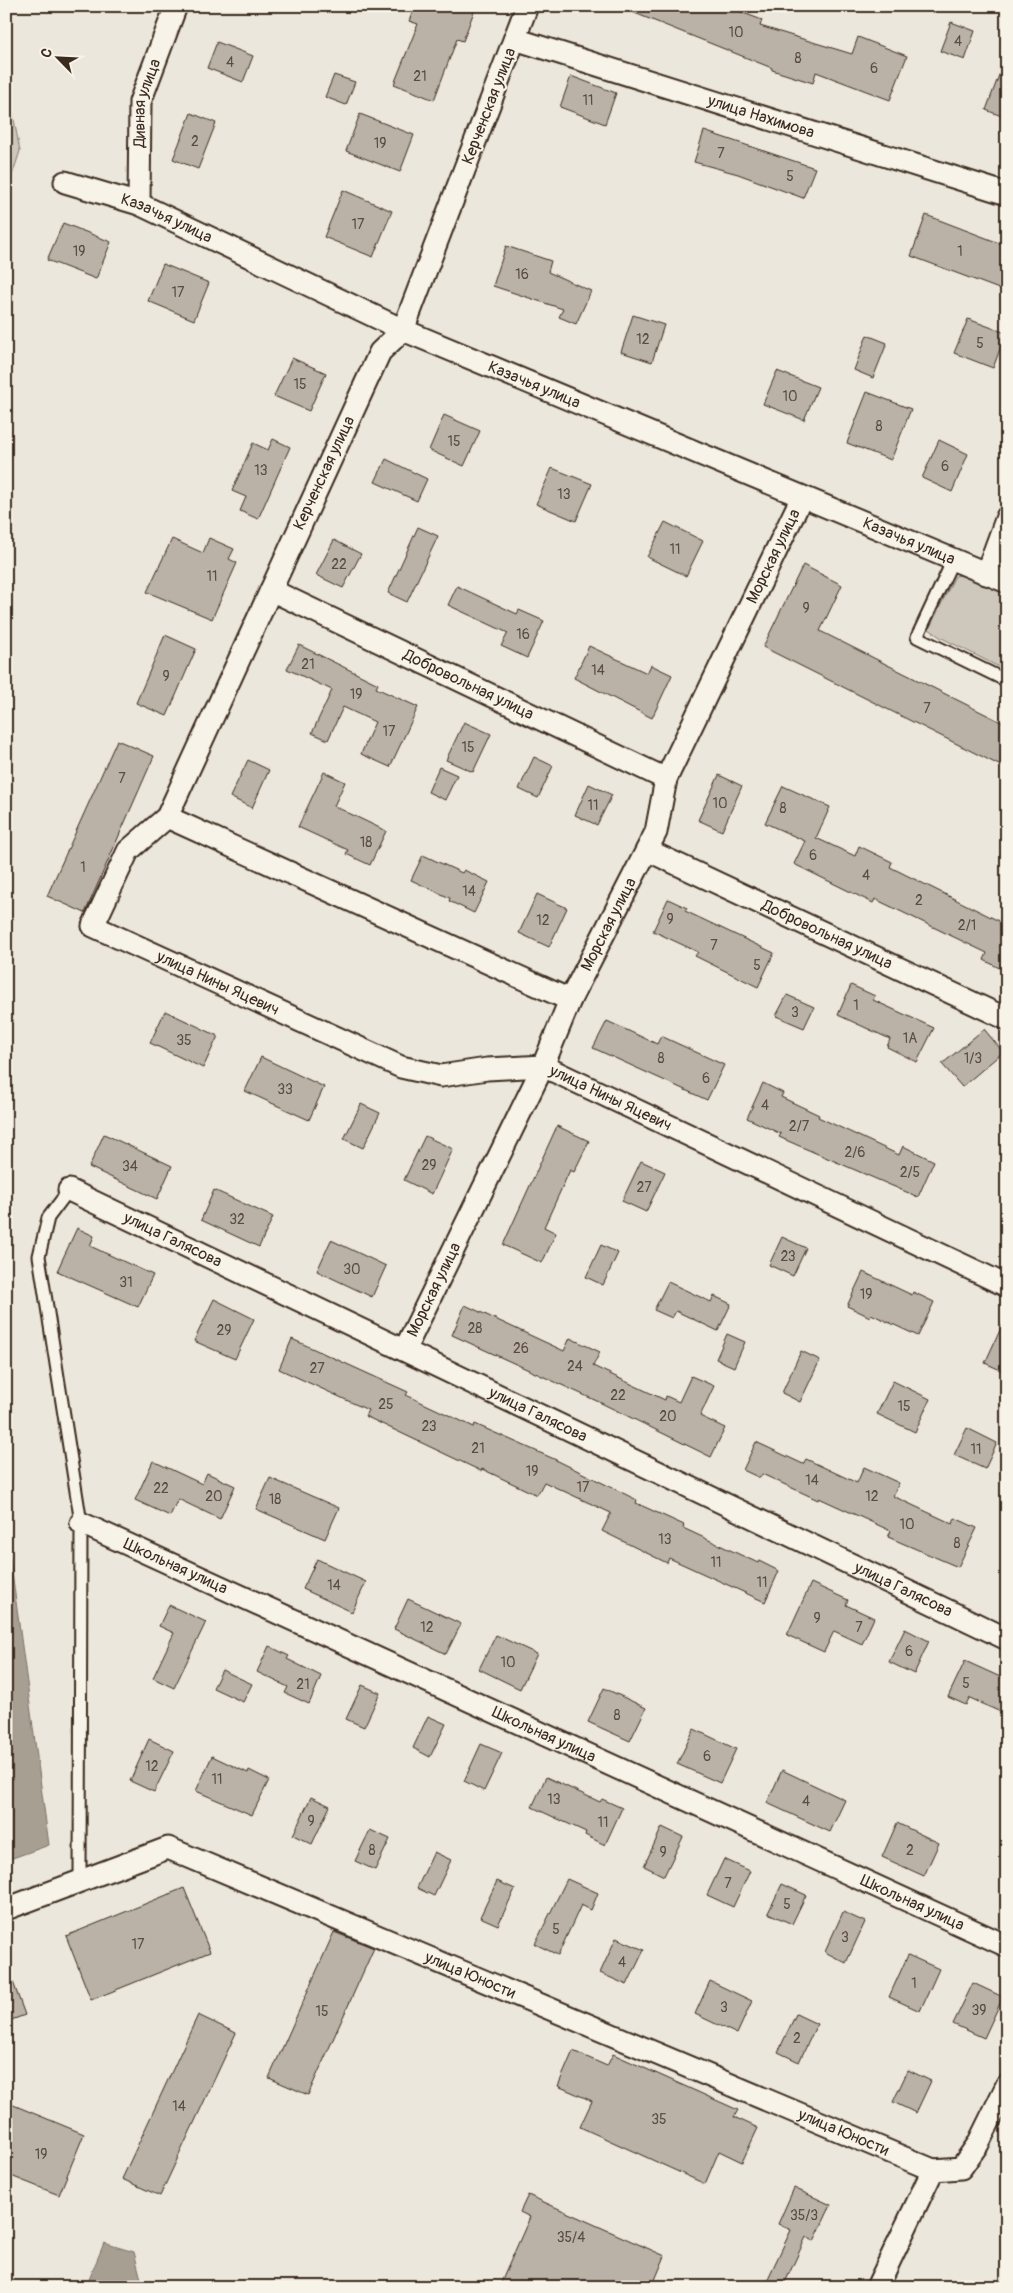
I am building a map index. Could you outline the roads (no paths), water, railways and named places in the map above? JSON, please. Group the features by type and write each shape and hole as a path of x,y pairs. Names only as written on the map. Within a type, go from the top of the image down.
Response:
{"street":[{"name":"Дивная улица","path":"139,204 140,102 176,6"},
{"name":"Керченская улица","path":"93,926 128,851 167,817 380,352 403,330 527,6"},
{"name":"улица Нахимова","path":"515,38 1007,194"},
{"name":"Казачья улица","path":"65,182 139,204 403,330 1007,582"},
{"name":"Морская улица","path":"404,1349 543,1066 570,1000 656,832 666,779 802,496"},
{"path":"986,574 1007,517"},
{"name":"Добровольная улица","path":"271,590 666,779"},
{"path":"167,817 570,1000"},
{"name":"Добровольная улица","path":"647,850 1007,1019"},
{"name":"улица Нины Яцевич","path":"93,926 401,1067 441,1076 543,1066 1007,1286"},
{"name":"улица Галясова","path":"69,1190 1007,1639"},
{"name":"Школьная улица","path":"81,1523 1007,1946"},
{"name":"улица Юности","path":"6,1909 168,1848 933,2170"},
{"path":"877,2287 933,2170 961,2168 978,2144 1007,2085"}],"lane":[{"path":"952,560 917,637 1007,681"},
{"path":"69,1190 48,1218 39,1256 81,1523 80,1882"}]}
